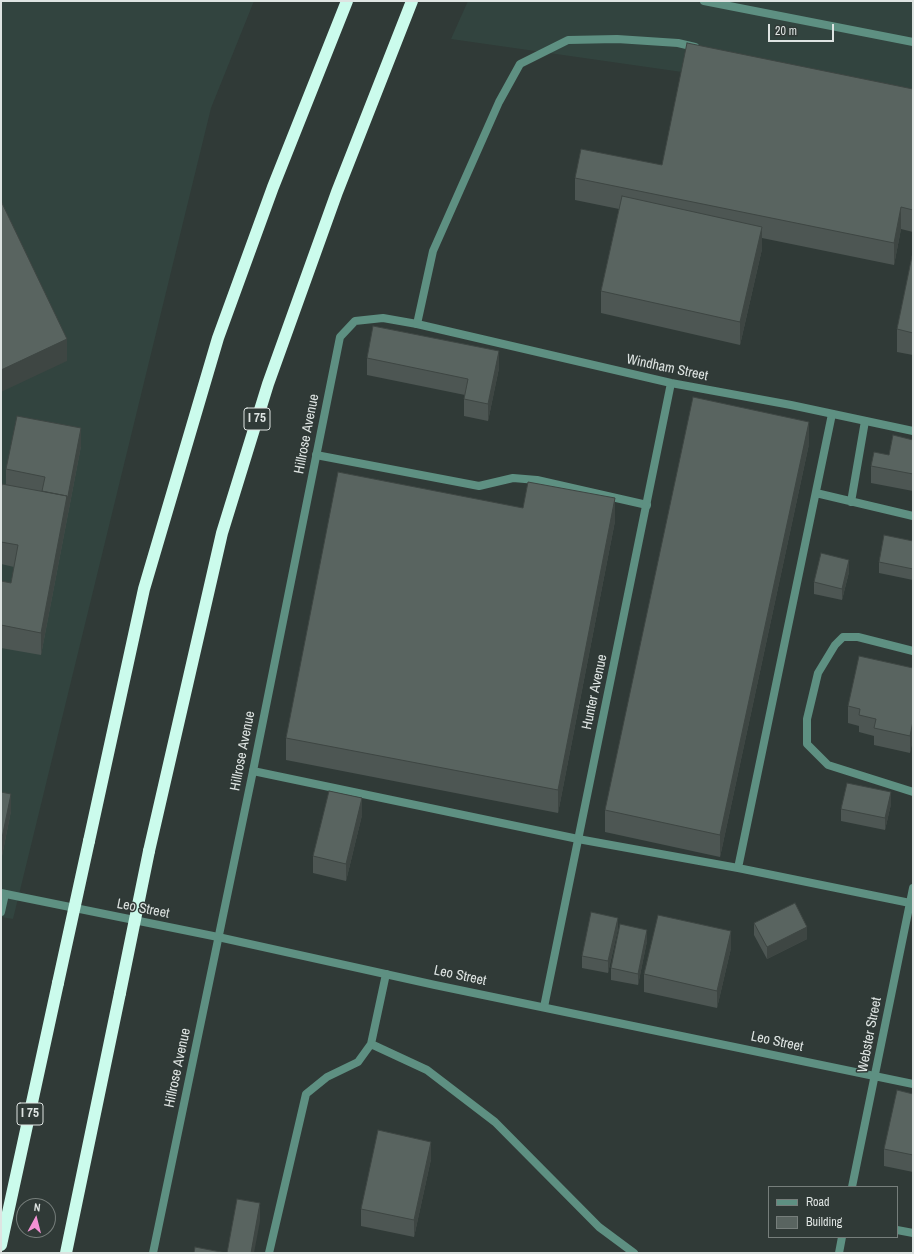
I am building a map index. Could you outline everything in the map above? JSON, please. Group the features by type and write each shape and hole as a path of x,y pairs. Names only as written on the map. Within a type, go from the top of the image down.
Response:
{"highway":[{"name":"I 75","path":"1,1245 144,589 218,338 273,187 346,1"},
{"name":"I 75","path":"66,1253 149,851 184,694 226,518 271,376 337,192 412,1"}],"street":[{"path":"704,1 913,42"},
{"path":"417,324 433,251 499,102 520,64 568,40 618,39 678,43 701,48"},
{"name":"Hillrose Avenue","path":"153,1253 253,770 340,337 355,321 383,318 417,324"},
{"name":"Windham Street","path":"417,324 671,383 913,431"},
{"name":"Hunter Avenue","path":"544,1007 671,383"},
{"path":"738,868 832,414"},
{"path":"851,502 865,421"},
{"path":"316,455 479,486 513,478 537,480 647,505"},
{"path":"816,493 913,516"},
{"path":"913,651 858,637 843,637 835,645 818,673 807,719 807,744 828,765 913,792"},
{"path":"253,770 578,839 738,868 910,902"},
{"name":"Webster Street","path":"852,1186 913,888"},
{"path":"1,912 3,894"},
{"name":"Leo Street","path":"3,894 218,937 386,974 913,1084"},
{"path":"269,1253 306,1094 327,1077 358,1062 370,1044 386,974"},
{"path":"370,1044 427,1070 495,1122 599,1227 634,1253"},
{"path":"898,1230 913,1233"},
{"path":"839,1253 842,1238"}],"shaded area":[{"path":"1,1 254,1 211,108 13,919 1,917"},
{"path":"468,1 913,1 913,105 451,39"}],"building":[{"path":"687,43 913,89 913,210 901,207 894,243 575,178 581,149 662,165"},
{"path":"622,196 762,227 740,322 601,291"},
{"path":"1,201 67,339 1,370"},
{"path":"913,256 913,333 897,329"},
{"path":"373,326 499,351 488,404 464,399 468,379 367,358"},
{"path":"693,397 809,422 720,835 605,810"},
{"path":"17,416 81,428 67,501 67,496 42,491 45,477 6,469"},
{"path":"893,435 913,440 913,474 871,466 874,452 889,455"},
{"path":"338,472 523,508 528,482 615,498 558,790 286,738"},
{"path":"2,484 67,496 41,633 1,625 1,581 11,583 18,545 1,542"},
{"path":"884,535 913,541 913,569 879,562"},
{"path":"821,553 849,560 842,589 814,582"},
{"path":"859,656 913,668 913,721 910,736 874,728 876,719 859,715 860,709 848,706"},
{"path":"847,783 891,792 885,818 841,809"},
{"path":"329,791 362,798 346,864 313,856"},
{"path":"1,792 11,794 2,838 1,838"},
{"path":"795,903 807,927 767,947 754,923"},
{"path":"591,912 618,918 608,961 582,956"},
{"path":"658,915 731,931 717,991 644,974"},
{"path":"620,924 647,930 638,974 611,968"},
{"path":"897,1090 913,1094 913,1155 884,1149"},
{"path":"378,1130 431,1142 414,1220 361,1209"},
{"path":"237,1199 260,1203 251,1253 227,1253"},
{"path":"195,1247 226,1253 194,1253"}]}
